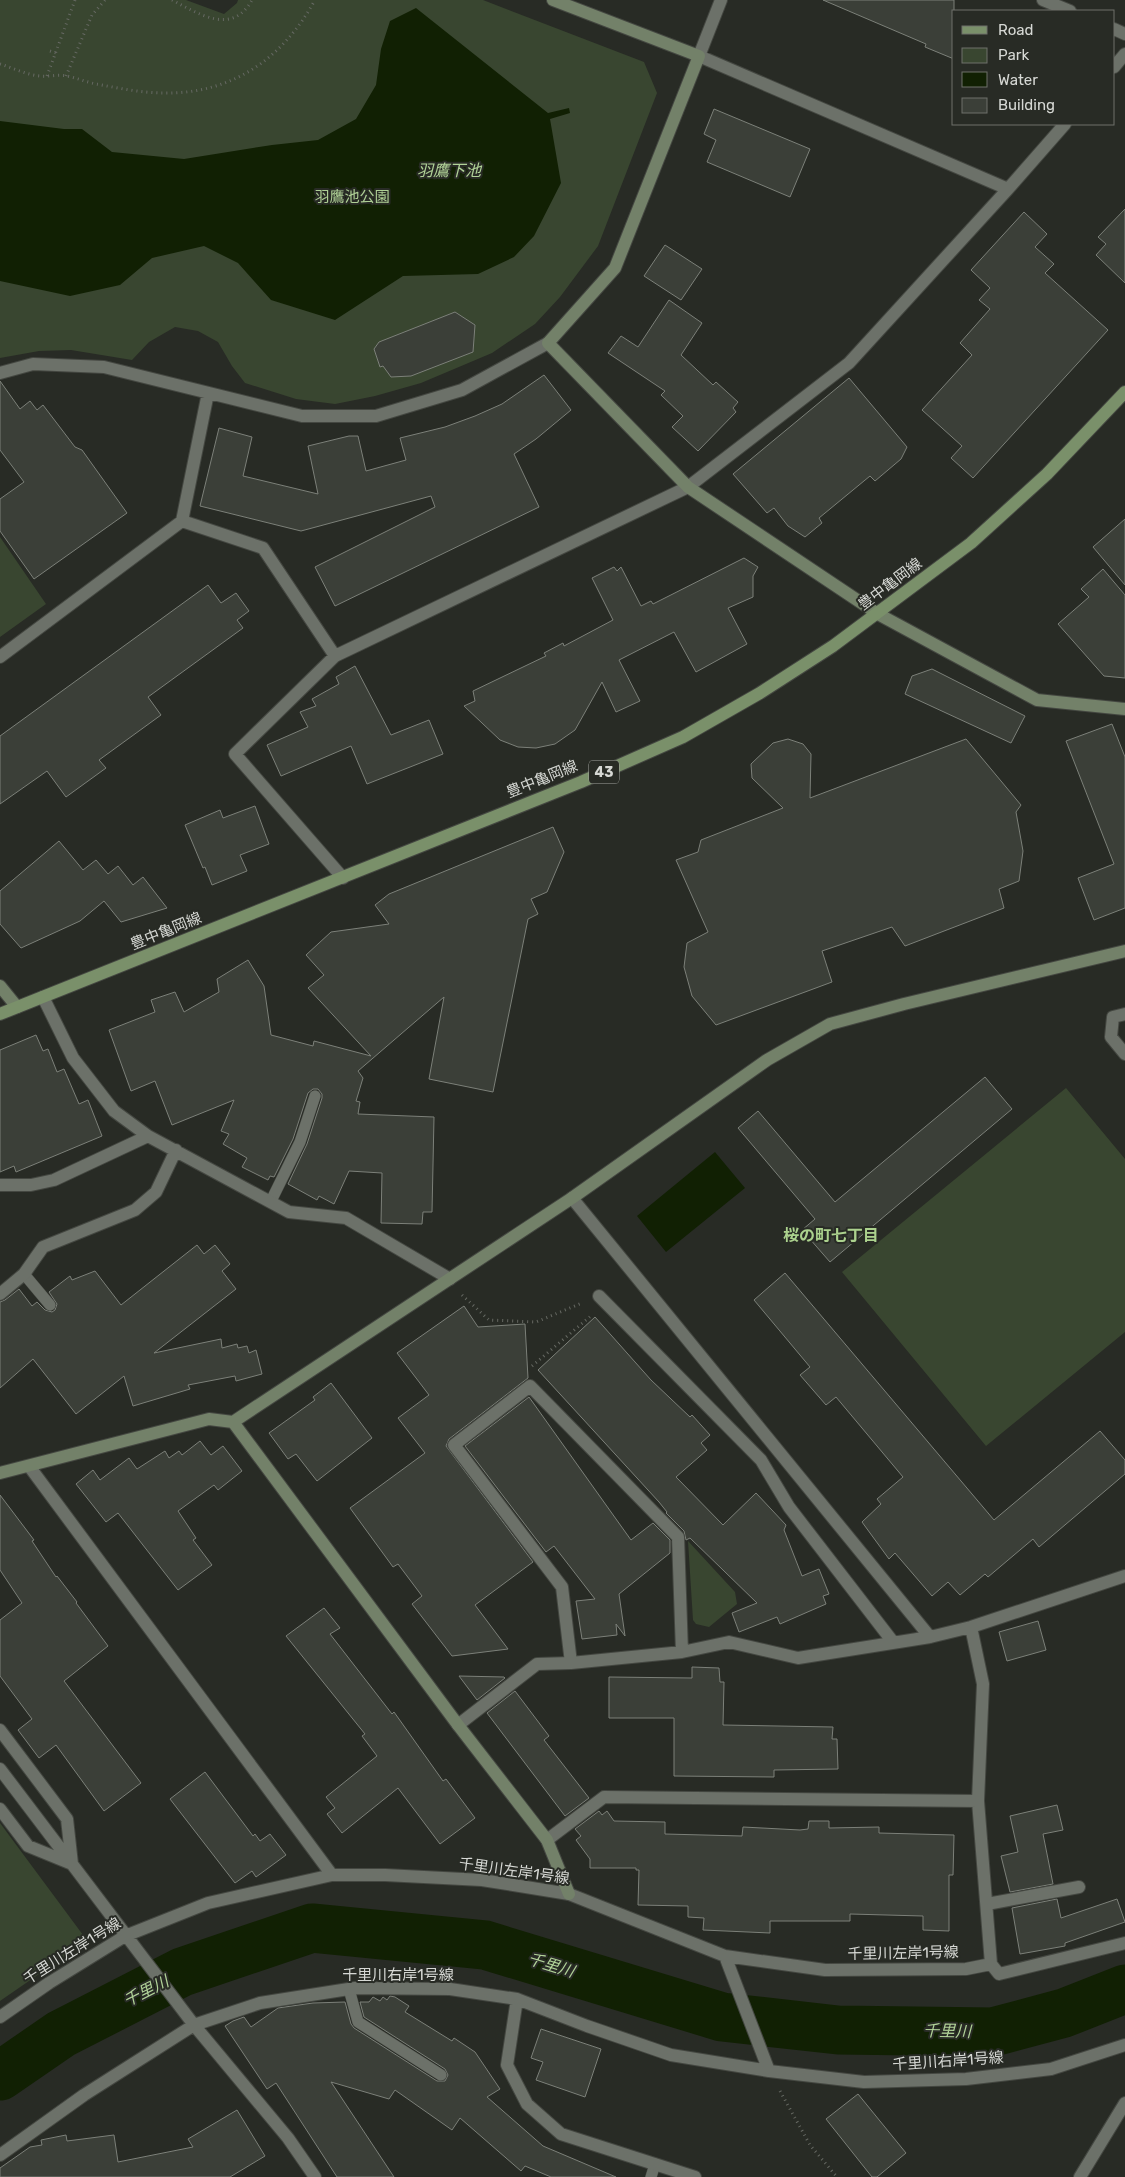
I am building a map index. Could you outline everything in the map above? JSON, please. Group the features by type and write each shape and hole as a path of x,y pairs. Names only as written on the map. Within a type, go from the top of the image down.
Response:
{"main road":[{"name":"豊中亀岡線","path":"0,1014 581,782 683,737 833,646 971,543 1048,474 1125,392"}],"street":[{"path":"553,0 699,56 1008,189"},
{"path":"0,373 33,364 104,367 302,416 376,416 462,390 548,343 615,268 721,0"},
{"path":"1044,0 1068,10"},
{"path":"1115,66 1125,54"},
{"path":"343,878 235,754 335,656 688,487 849,363 1064,125"},
{"path":"548,343 688,487 878,614 1037,700 1125,709"},
{"path":"0,657 182,521 208,393"},
{"path":"182,521 263,548 335,656"},
{"path":"0,1473 209,1419 233,1422 572,1198 768,1060 830,1024 914,1001 1125,951"},
{"path":"0,986 18,1007"},
{"path":"42,997 73,1058 114,1111 148,1136 289,1212 346,1218 450,1278"},
{"path":"1125,1014 1113,1017 1111,1037 1125,1054"},
{"path":"0,1185 31,1185 54,1180 148,1136"},
{"path":"0,1294 24,1274 43,1247 135,1210 156,1192 176,1150"},
{"path":"572,1198 930,1637"},
{"path":"602,1300 761,1460 789,1507 893,1642"},
{"path":"571,1664 562,1587 454,1445 530,1386 678,1538 682,1652"},
{"path":"233,1422 458,1725 547,1840 569,1894"},
{"path":"29,1466 332,1876"},
{"path":"458,1725 537,1664 571,1664 682,1652 729,1642 798,1658 930,1637 970,1627 1125,1576"},
{"path":"970,1627 984,1684 978,1801 991,1964 1000,1974 1125,1943"},
{"path":"0,1730 67,1819 72,1864"},
{"path":"0,1769 191,2022 288,2138 315,2177"},
{"path":"547,1840 604,1797 978,1801"},
{"path":"0,1809 28,1846 72,1864"},
{"name":"千里川左岸1号線","path":"0,2017 49,1983 126,1936 208,1903 332,1876 385,1875 482,1880 569,1894 725,1956 825,1970 966,1969 991,1964"},
{"path":"987,1904 1080,1887"},
{"path":"725,1956 769,2071"},
{"name":"千里川右岸1号線","path":"0,2155 191,2022 260,2003 349,1989 450,1989 517,1999 671,2055 769,2071 864,2082 966,2079 1051,2068 1125,2045"},
{"path":"517,1999 507,2065 528,2104 562,2134 653,2171 694,2177"},
{"path":"1080,2177 1125,2103"}],"lane":[{"path":"271,1202 300,1142 315,1096"},
{"path":"24,1274 50,1305"},
{"path":"349,1989 358,2022 441,2074"}],"path":[{"path":"47,76 75,0"},
{"path":"66,76 92,15 105,0"},
{"path":"172,0 212,19 225,20 240,15 252,0"},
{"path":"0,64 40,76 66,76 95,84 164,93 199,90 229,82 254,70 270,58 298,28 315,0"},
{"path":"50,51 56,53"},
{"path":"438,1287 461,1294 489,1320 536,1322 602,1300"},
{"path":"530,1386 522,1375 602,1300"},
{"path":"769,2071 810,2145 837,2177"}],"green space":[{"name":"羽鷹池公園","path":"0,0 186,0 224,14 238,0 483,0 644,62 657,93 598,246 560,297 535,324 492,353 421,383 375,396 335,404 296,399 245,383 232,366 218,342 198,331 175,327 149,342 132,360 71,350 39,351 0,358"},
{"path":"0,537 46,604 0,637"},
{"path":"1066,1088 1125,1159 1125,1332 986,1446 842,1272"},
{"path":"688,1541 735,1592 737,1604 709,1627 696,1624 693,1620"},
{"path":"0,1823 83,1935 81,1945 0,2001"}],"water":[{"name":"羽鷹下池","path":"416,8 548,113 569,108 570,113 550,119 561,183 534,236 514,257 478,274 403,276 335,320 271,300 238,263 204,246 152,258 120,285 70,296 0,281 0,121 64,129 82,129 112,152 184,159 272,145 318,140 356,119 376,85 381,49 390,21"},
{"path":"715,1152 745,1188 666,1252 637,1216"}],"building":[{"path":"823,0 954,0 954,10 952,10 952,58 925,47 926,44"},
{"path":"714,109 810,149 790,197 707,162 716,140 704,134"},
{"path":"1125,209 1125,283 1096,255 1106,244 1098,237"},
{"path":"1024,212 1047,234 1035,247 1054,264 1045,273 1108,330 973,478 951,458 962,446 922,410 972,355 960,343 990,309 979,300 990,288 971,270"},
{"path":"665,245 702,269 681,300 644,276"},
{"path":"669,300 702,323 681,355 713,385 716,382 738,402 733,408 736,412 698,451 672,427 683,416 661,395 665,391 608,353 621,336 638,347"},
{"path":"455,312 475,325 473,352 411,376 391,377 383,366 380,367 374,349 379,342"},
{"path":"544,375 571,410 536,439 514,454 539,507 335,606 315,567 435,507 431,496 301,531 200,506 219,428 252,437 243,476 318,494 308,446 349,436 358,436 366,471 406,460 400,438 445,427 475,416 502,404"},
{"path":"849,378 907,447 901,459 875,481 870,476 819,518 822,523 805,537 788,526 774,508 767,513 733,474"},
{"path":"0,381 20,409 30,401 37,410 43,405 75,447 82,450 127,513 34,579 0,531 0,499 24,482 0,450"},
{"path":"1125,519 1125,585 1093,547"},
{"path":"744,558 758,567 753,576 753,597 728,608 747,644 696,672 674,632 619,660 640,701 616,712 602,682 575,730 555,744 536,748 518,747 500,740 464,706 475,701 473,691 546,656 544,653 563,643 564,646 613,620 592,578 614,567 617,571 621,567 641,606 651,601 653,604"},
{"path":"1103,569 1125,595 1125,678 1104,676 1058,624 1089,597 1081,589"},
{"path":"208,585 221,603 236,593 249,611 237,620 243,628 148,697 161,715 99,760 106,768 66,797 47,771 0,804 0,736"},
{"path":"355,666 391,735 429,720 443,754 367,784 351,746 281,776 267,745 308,727 300,712 316,706 312,699 339,684 336,677"},
{"path":"932,669 1025,716 1011,743 905,694 912,676"},
{"path":"1112,724 1125,757 1125,908 1094,920 1078,878 1114,864 1066,741"},
{"path":"788,739 803,744 811,754 810,798 966,739 1021,805 1016,812 1023,851 1019,881 999,889 1004,908 905,946 892,927 822,951 832,982 716,1025 692,996 684,967 687,943 708,932 676,860 698,852 701,840 783,808 752,778 751,764 773,743"},
{"path":"255,806 269,844 240,855 247,871 212,885 185,825 220,810 223,818"},
{"path":"553,827 564,852 547,892 531,899 538,914 528,919 493,1092 429,1079 444,997 358,1071 363,1078 356,1101 360,1102 358,1114 434,1117 432,1212 423,1212 422,1224 381,1223 382,1173 349,1171 334,1204 319,1196 317,1200 288,1184 307,1144 322,1098 322,1094 318,1089 313,1089 308,1093 293,1139 274,1177 270,1176 268,1180 242,1167 247,1158 223,1144 229,1134 221,1131 234,1100 172,1125 155,1081 131,1091 109,1030 155,1012 151,1000 175,992 184,1012 219,992 217,979 248,960 264,986 271,1035 313,1046 314,1041 371,1056 308,988 324,975 306,955 331,932 389,924 375,905 389,894"},
{"path":"59,841 83,870 96,860 108,874 118,866 133,885 143,877 167,908 121,922 104,901 80,921 21,948 0,924 0,891"},
{"path":"36,1035 43,1051 48,1049 57,1072 64,1069 79,1104 88,1100 102,1136 16,1172 14,1166 0,1172 0,1050"},
{"path":"985,1077 1012,1109 830,1262 802,1230 815,1219 738,1128 758,1111 835,1202"},
{"path":"197,1245 204,1254 215,1245 230,1264 222,1271 236,1289 154,1353 221,1339 222,1348 237,1344 238,1348 247,1346 249,1353 256,1350 262,1374 236,1381 235,1376 188,1385 190,1389 133,1406 124,1376 76,1414 33,1359 0,1388 0,1302 19,1289 32,1306 37,1302 45,1310 52,1312 57,1304 49,1292 70,1276 72,1280 95,1271 121,1305"},
{"path":"785,1273 994,1520 1100,1431 1125,1460 1125,1474 1039,1547 1033,1539 988,1577 985,1574 960,1595 948,1582 932,1596 895,1553 889,1559 862,1522 881,1504 877,1499 903,1477 836,1397 826,1405 800,1375 810,1367 754,1300"},
{"path":"464,1306 478,1327 525,1324 528,1378 449,1439 446,1446 533,1562 475,1605 508,1649 452,1656 412,1604 422,1596 398,1564 393,1567 350,1508 425,1453 398,1418 429,1395 397,1353"},
{"path":"595,1317 651,1380 690,1417 692,1415 710,1435 701,1443 707,1450 676,1477 723,1525 756,1493 786,1525 784,1530 802,1576 819,1569 829,1594 823,1596 826,1604 780,1624 777,1617 739,1632 732,1613 757,1603 690,1538 686,1540 684,1531 666,1513 659,1502 538,1370"},
{"path":"331,1383 372,1438 317,1481 296,1454 288,1459 269,1433 315,1400 313,1397"},
{"path":"529,1397 631,1540 653,1523 670,1540 670,1553 619,1594 625,1636 616,1624 617,1635 582,1639 576,1601 595,1599 554,1546 546,1552 465,1446"},
{"path":"200,1441 211,1455 223,1446 242,1471 218,1490 214,1485 178,1511 196,1538 193,1540 212,1565 178,1590 118,1513 106,1522 76,1484 93,1470 100,1480 129,1458 137,1469 165,1451 169,1458 179,1451 182,1455"},
{"path":"0,1495 34,1540 32,1541 56,1577 77,1602 108,1646 64,1681 141,1783 104,1811 56,1745 39,1758 18,1730 32,1719 0,1676 0,1620 22,1603 0,1570"},
{"path":"324,1608 340,1628 330,1634 392,1714 394,1712 443,1781 446,1779 475,1818 440,1844 398,1788 342,1833 327,1814 335,1808 326,1797 377,1756 362,1736 365,1734 286,1636"},
{"path":"1038,1621 1046,1650 1007,1661 999,1632"},
{"path":"692,1667 719,1668 720,1682 724,1682 723,1725 833,1727 832,1739 837,1739 838,1769 774,1770 774,1777 674,1776 674,1718 609,1718 609,1677 692,1678"},
{"path":"459,1676 504,1677 505,1678 477,1700"},
{"path":"515,1691 549,1736 544,1740 589,1798 565,1816 487,1713"},
{"path":"205,1772 253,1836 255,1834 260,1841 270,1834 286,1855 256,1877 252,1871 235,1883 170,1799"},
{"path":"1057,1805 1063,1830 1043,1834 1053,1884 1010,1892 1001,1856 1018,1852 1010,1816"},
{"path":"599,1811 602,1815 607,1811 614,1821 665,1822 665,1834 742,1836 743,1827 800,1830 808,1829 809,1821 829,1821 829,1828 879,1827 879,1833 954,1835 953,1875 949,1875 949,1931 923,1930 923,1916 850,1914 850,1921 770,1921 770,1933 703,1930 704,1918 688,1917 688,1906 638,1905 639,1870 636,1870 636,1868 590,1868 590,1859 576,1840 581,1836 575,1829"},
{"path":"1057,1899 1061,1918 1117,1899 1125,1922 1065,1943 1065,1946 1020,1954 1012,1908"},
{"path":"390,1996 409,2006 405,2012 452,2041 454,2038 475,2052 500,2089 487,2097 543,2146 616,2177 551,2177 525,2166 521,2171 460,2118 452,2130 395,2090 389,2099 331,2082 394,2177 337,2177 276,2083 267,2089 225,2026 244,2017 251,2027 278,2008 313,2003 345,2002 351,2024 354,2028 437,2081 445,2081 448,2075 445,2069 364,2017 360,2002 369,2002 373,1997 380,2001 383,1997 387,2000"},
{"path":"541,2029 601,2049 585,2097 536,2080 543,2062 531,2058"},
{"path":"858,2094 906,2153 877,2177 872,2177 826,2119"},
{"path":"237,2110 265,2156 230,2177 0,2177 0,2168 30,2147 42,2145 41,2140 66,2135 67,2141 114,2135 118,2162 193,2147 188,2139"}],"waterway":[{"name":"千里川","path":"0,2076 61,2034 182,1972 312,1928 485,1945 722,2017 838,2030 993,2032 1064,2013 1125,1989"}],"district":[{"name":"桜の町七丁目","path":"831,1235"}]}
